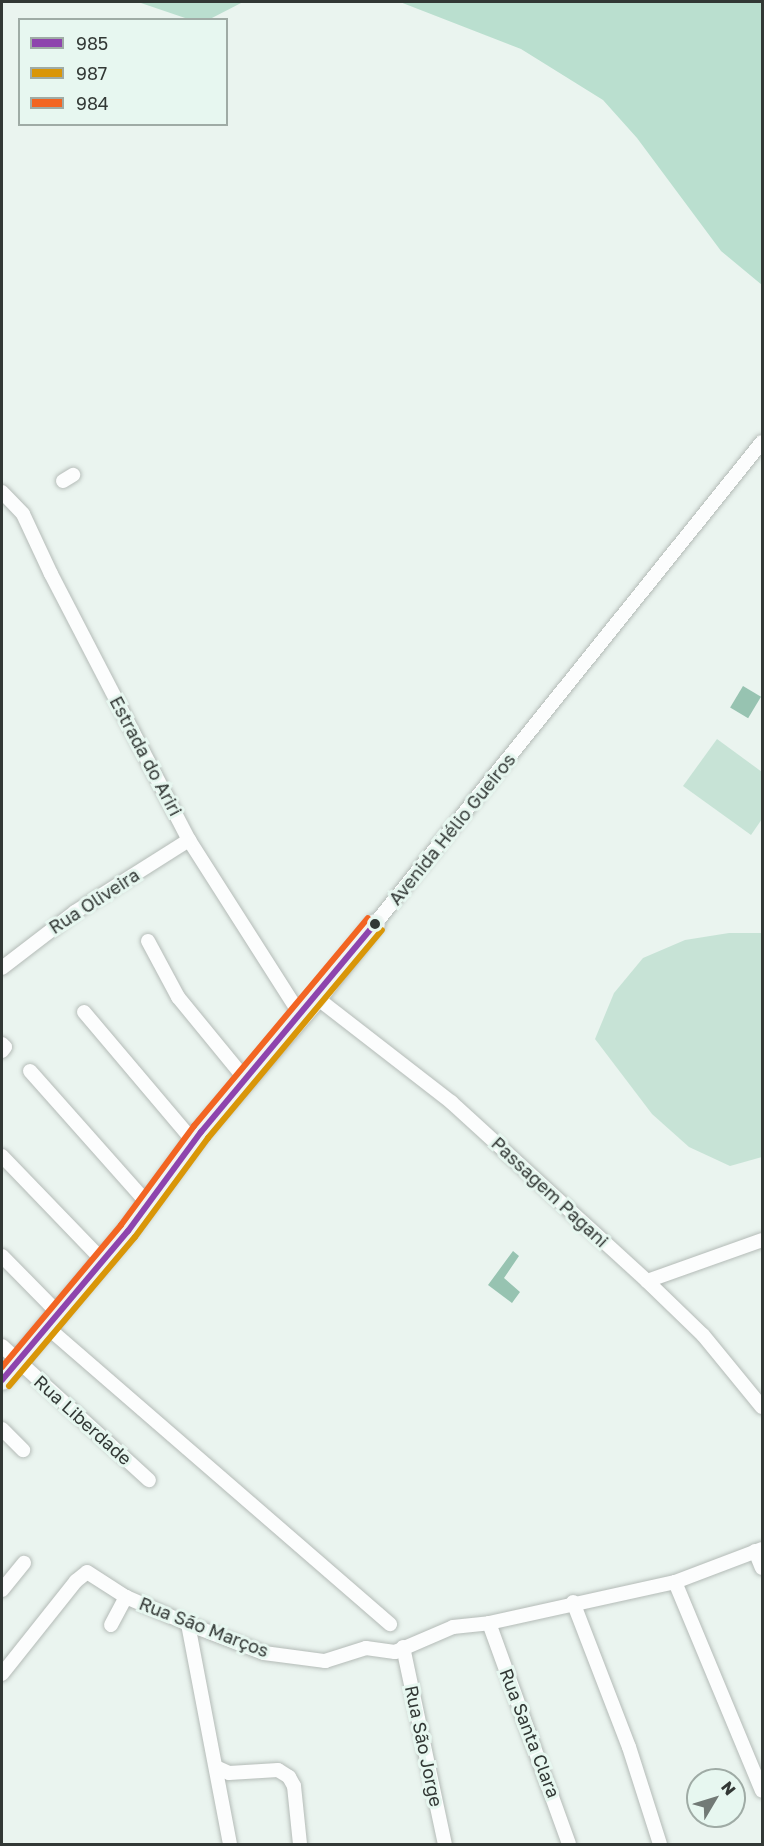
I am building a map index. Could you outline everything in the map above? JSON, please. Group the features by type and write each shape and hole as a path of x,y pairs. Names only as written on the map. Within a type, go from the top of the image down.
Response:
{"main road":[{"name":"Avenida Hélio Gueiros","path":"2,1380 103,1261 194,1142 317,998 375,924"}],"street":[{"name":"Avenida Hélio Gueiros","path":"375,924 762,442"},
{"name":"Estrada do Ariri","path":"2,492 23,514 189,840 301,1016"},
{"name":"Rua Oliveira","path":"4,959 189,840"},
{"path":"148,941 178,997 246,1080"},
{"name":"Passagem Pagani","path":"317,998 451,1101 647,1281 703,1335 762,1407"},
{"path":"84,1012 194,1142"},
{"path":"30,1071 148,1204"},
{"path":"2,1156 103,1261"},
{"path":"647,1281 762,1240"},
{"path":"2,1256 53,1321 390,1624"},
{"name":"Rua Liberdade","path":"2,1346 16,1362 149,1480"},
{"path":"2,1429 23,1450"},
{"path":"403,1647 453,1627 489,1623 573,1602 675,1582 759,1550 762,1568"},
{"path":"2,1590 24,1563"},
{"name":"Rua São Marços","path":"2,1674 83,1573 92,1573 126,1597 264,1653 306,1660 339,1660 366,1648 395,1652 403,1647"},
{"path":"675,1582 762,1791"},
{"path":"111,1625 126,1597"},
{"path":"573,1602 629,1747 660,1845"},
{"name":"Rua Santa Clara","path":"489,1623 569,1845"},
{"path":"188,1624 210,1756 216,1767 230,1845"},
{"name":"Rua São Jorge","path":"403,1647 445,1845"},
{"path":"216,1767 229,1773 267,1769 290,1777 294,1786 300,1845"}],"shaded area":[{"path":"138,2 243,2 212,18 185,18"},
{"path":"400,2 762,2 762,285 721,251 637,138 603,100 521,49"},
{"path":"743,686 761,697 748,718 730,707"},
{"path":"717,739 762,772 762,819 751,835 683,786"},
{"path":"729,933 762,933 762,1157 730,1166 689,1147 652,1114 595,1039 614,993 643,958 685,940"},
{"path":"513,1251 519,1256 504,1278 520,1292 512,1303 488,1285"}],"transit line":[{"name":"984","path":"2,1367 121,1225 194,1126 368,918"},
{"name":"985","path":"2,1380 128,1231 201,1132 375,924"},
{"name":"987","path":"9,1386 135,1237 208,1138 382,930"}]}
